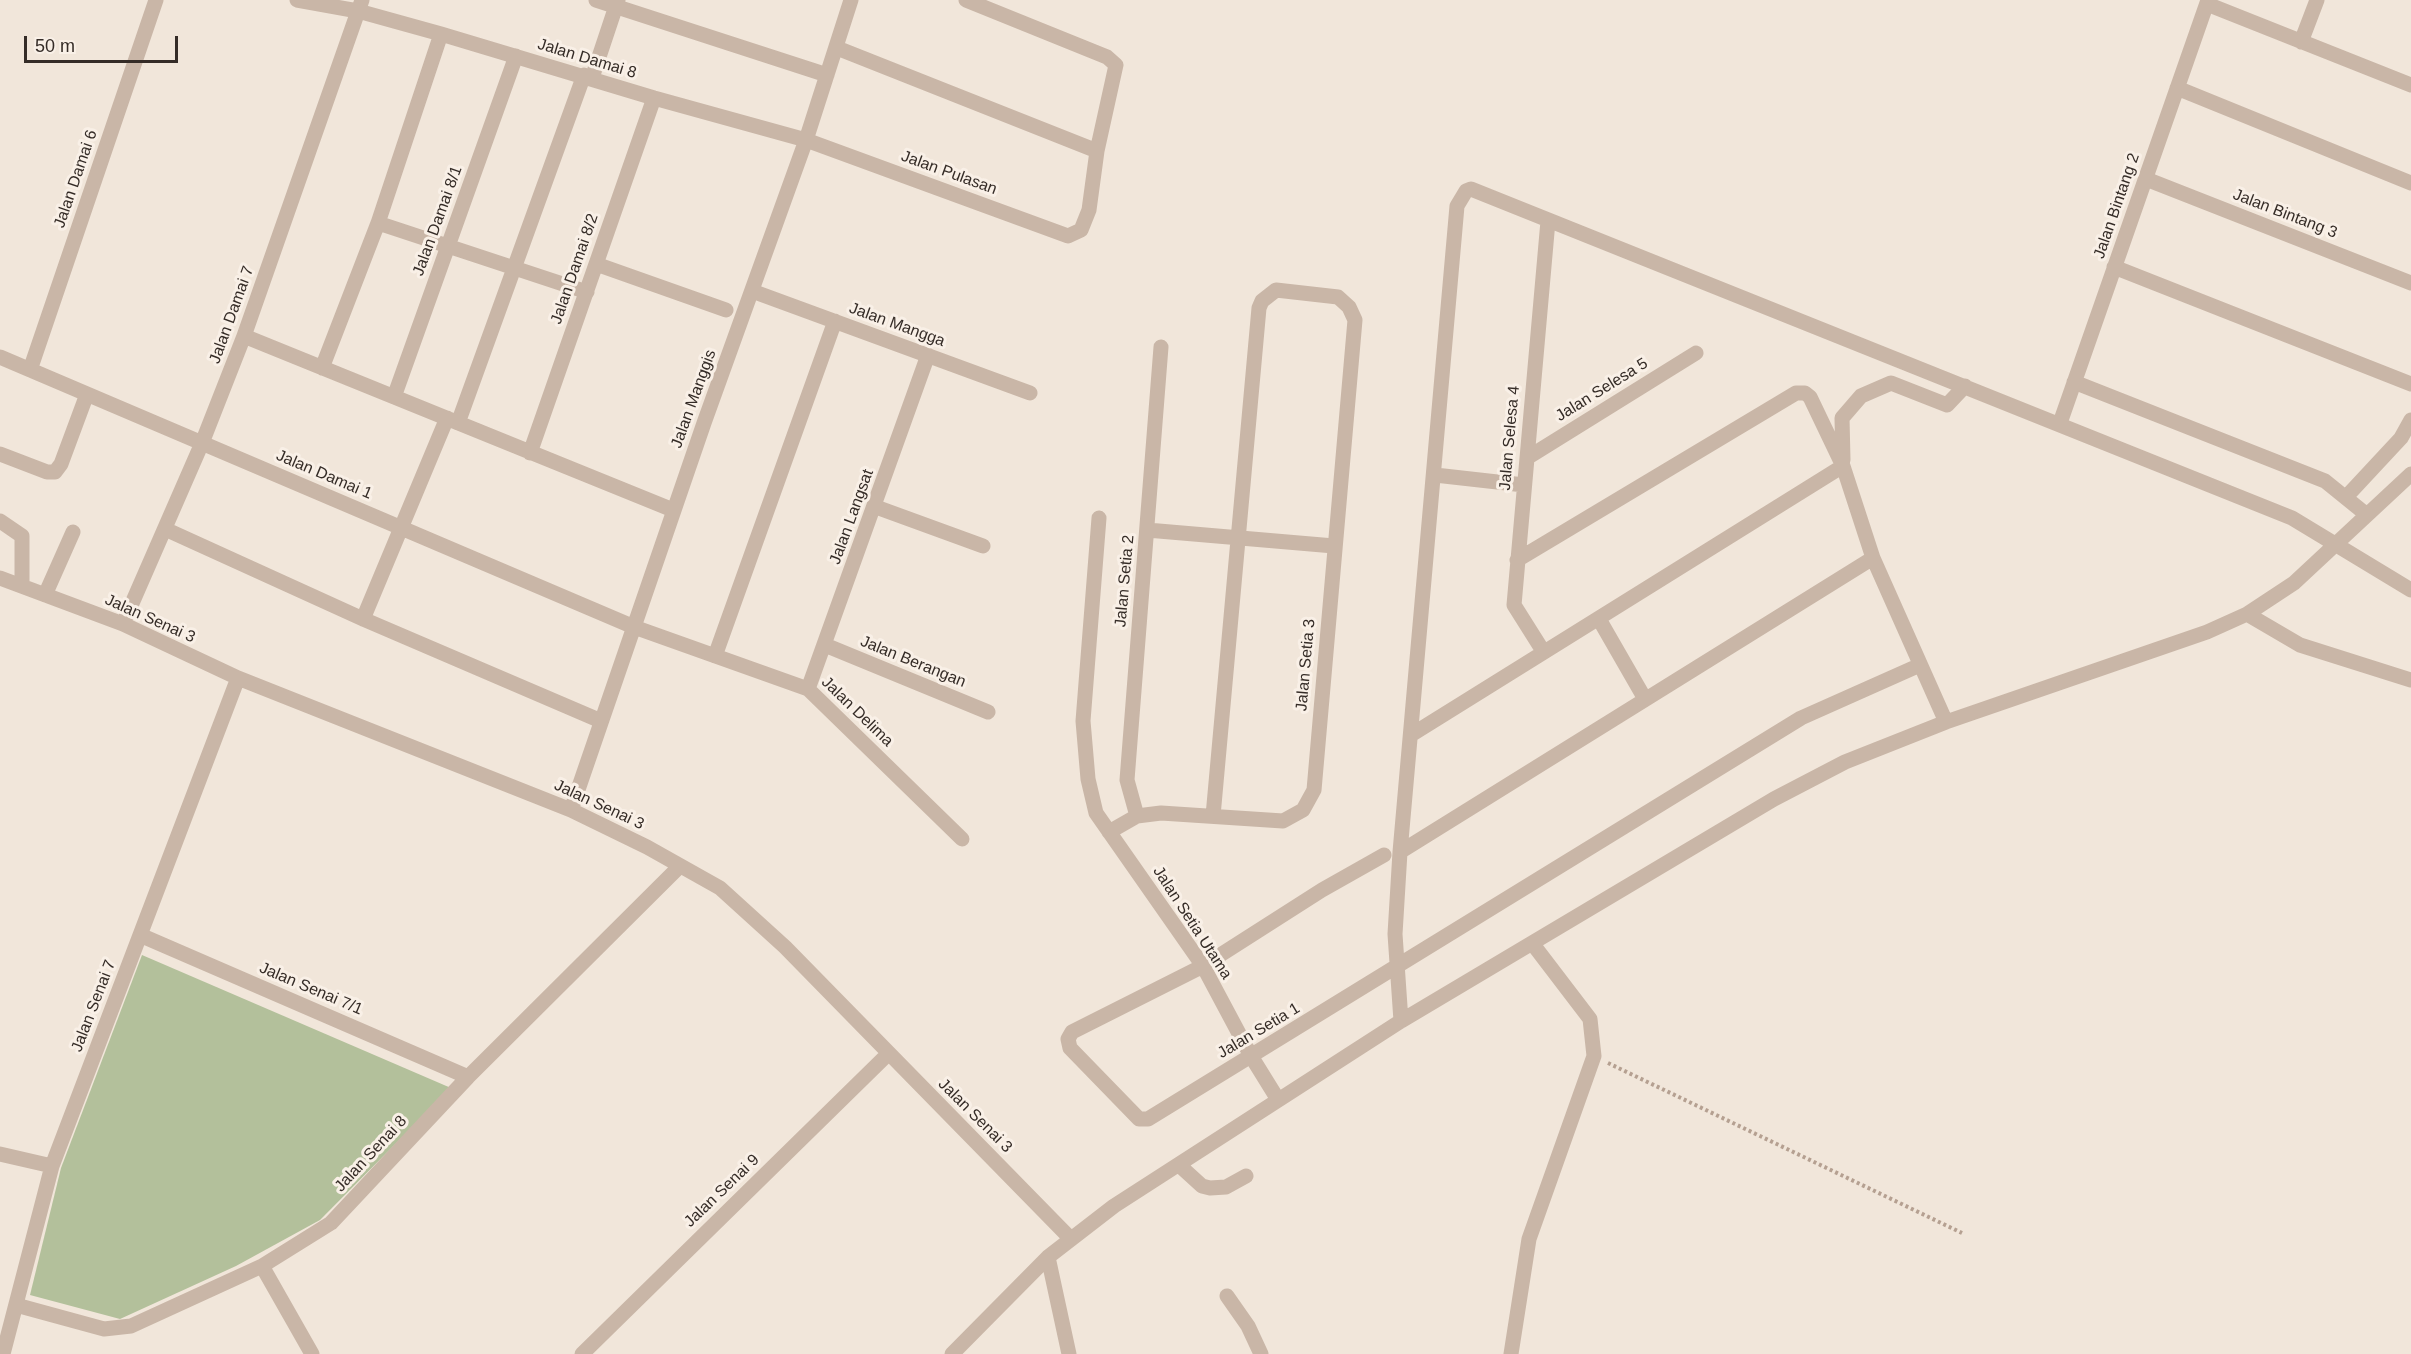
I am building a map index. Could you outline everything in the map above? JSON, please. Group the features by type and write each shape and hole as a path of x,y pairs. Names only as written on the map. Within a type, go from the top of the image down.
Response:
{"street":[{"name":"Jalan Damai 6","path":"30,370 156,0"},
{"name":"Jalan Damai 8","path":"297,0 360,6 441,34 588,76 654,98 806,140"},
{"path":"596,0 617,3 827,75"},
{"name":"Jalan Manggis","path":"571,810 674,510 806,140 851,0"},
{"path":"837,48 1097,151 1116,65 1107,57 966,0"},
{"path":"2301,42 2317,0"},
{"path":"2207,2 2411,85"},
{"name":"Jalan Bintang 2","path":"2060,423 2207,2"},
{"path":"363,619 452,421 617,3"},
{"name":"Jalan Damai 7","path":"123,624 202,443 244,336 360,6"},
{"path":"322,368 378,223 441,34"},
{"name":"Jalan Damai 8/1","path":"394,397 516,56"},
{"path":"2177,88 2411,183"},
{"name":"Jalan Damai 8/2","path":"530,453 654,98"},
{"name":"Jalan Pulasan","path":"806,140 1068,236 1081,230 1089,210 1097,151"},
{"name":"Jalan Bintang 3","path":"2146,179 2411,283"},
{"path":"1401,1021 1395,934 1400,852 1457,206 1461,196 1471,189 2060,423 2292,518 2337,543 2411,590"},
{"name":"Jalan Selesa 4","path":"1543,651 1514,605 1548,221"},
{"path":"378,223 587,292"},
{"path":"596,264 726,310"},
{"path":"2114,267 2411,384"},
{"name":"Jalan Setia 3","path":"1109,832 1137,816 1161,813 1283,821 1303,810 1314,790 1355,320 1348,307 1338,297 1276,290 1262,301 1258,316 1238,537"},
{"name":"Jalan Mangga","path":"752,291 1030,393"},
{"path":"715,656 835,321"},
{"path":"244,336 674,510"},
{"name":"Jalan Setia 2","path":"1137,816 1127,780 1161,347"},
{"name":"Jalan Selesa 5","path":"1527,458 1696,352"},
{"name":"Jalan Langsat","path":"808,689 876,507 928,355"},
{"name":"Jalan Damai 1","path":"0,357 634,627"},
{"path":"2074,382 2325,481 2347,496 2367,515"},
{"path":"1843,466 1842,418 1861,396 1891,383 1947,405 1965,386"},
{"path":"1517,560 1796,393 1805,393 1810,397 1843,466 1873,558 1946,722"},
{"path":"0,454 47,472 55,472 61,464 87,394"},
{"path":"2347,496 2401,438 2411,420"},
{"path":"1411,735 1843,466"},
{"path":"952,1354 1048,1257 1070,1238 1114,1206 1277,1098 1401,1021 1774,799 1845,762 1946,722 2206,632 2247,614 2294,583 2411,474"},
{"path":"1435,475 1524,485"},
{"path":"876,507 983,546"},
{"name":"Jalan Setia Utama","path":"1099,519 1083,721 1088,779 1096,813 1203,966 1251,1056 1277,1098"},
{"path":"0,521 22,536 22,586"},
{"path":"165,529 363,619 601,721"},
{"path":"1147,530 1334,546"},
{"path":"45,595 73,532"},
{"path":"1213,816 1238,537"},
{"path":"1400,852 1873,558"},
{"name":"Jalan Senai 3","path":"0,578 123,624 238,678 571,810 647,847 720,888 785,947 1070,1238"},
{"path":"2247,614 2300,645 2411,680"},
{"path":"1599,619 1645,699"},
{"name":"Jalan Delima","path":"634,627 808,689 962,839"},
{"name":"Jalan Berangan","path":"825,645 988,712"},
{"name":"Jalan Setia 1","path":"1203,966 1072,1032 1068,1039 1070,1048 1139,1119 1148,1119 1396,969 1801,718 1920,665"},
{"name":"Jalan Senai 7","path":"3,1354 52,1166 238,678"},
{"path":"1203,966 1322,890 1384,855"},
{"name":"Jalan Senai 8","path":"16,1305 104,1329 131,1326 262,1266 331,1223 468,1077 680,866"},
{"name":"Jalan Senai 7/1","path":"140,935 468,1077"},
{"path":"1511,1354 1529,1239 1594,1056 1590,1019 1532,943"},
{"name":"Jalan Senai 9","path":"582,1354 888,1054"},
{"path":"0,1154 52,1166"},
{"path":"1179,1165 1202,1186 1210,1188 1226,1187 1246,1176"},
{"path":"1048,1257 1069,1354"},
{"path":"262,1266 312,1354"},
{"path":"1227,1296 1248,1326 1261,1354"}],"path":[{"path":"1594,1056 1962,1233"}],"green space":[{"path":"142,955 451,1088 320,1220 236,1266 120,1319 30,1295 61,1168"}]}
